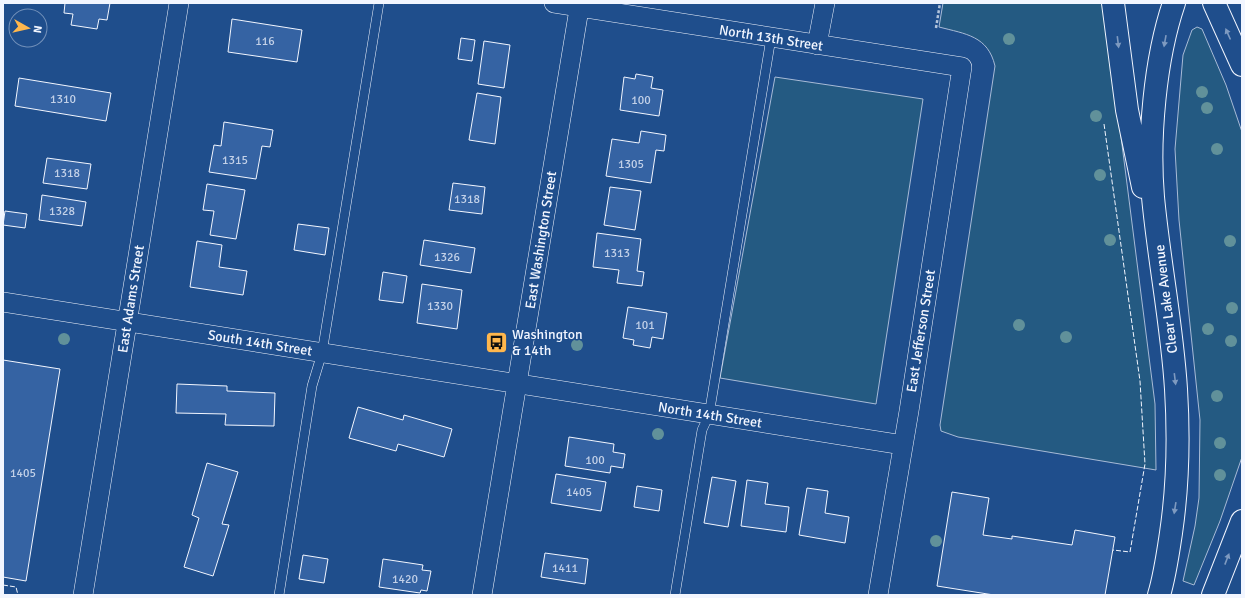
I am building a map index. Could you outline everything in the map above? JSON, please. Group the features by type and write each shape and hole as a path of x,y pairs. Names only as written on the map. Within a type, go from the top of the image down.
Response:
{"main road":[{"path":"1113,3 1127,110 1164,290"},
{"name":"Clear Lake Avenue","path":"1159,595 1176,499 1178,447 1176,387 1153,196 1153,129 1159,71 1169,18 1174,3"},
{"path":"1214,3 1242,65"},
{"path":"1213,595 1242,521"}],"street":[{"name":"East Adams Street","path":"83,595 179,3"},
{"name":"North 13th Street","path":"554,3 580,5 771,38 962,67"},
{"path":"817,45 825,3"},
{"name":"East Washington Street","path":"482,595 580,5"},
{"name":"East Jefferson Street","path":"878,595 962,67"},
{"name":"South 14th Street","path":"3,302 517,384"},
{"name":"North 14th Street","path":"517,384 903,445"}],"lane":[{"path":"279,595 312,386 322,353 379,3"},
{"path":"675,595 702,430 709,415 771,38"}],"path":[{"path":"936,28 940,3"}],"shaded area":[{"path":"943,3 1104,3 1155,404 1156,470 958,437 941,431 940,425 995,66 992,56 981,42 967,35 939,27"},
{"path":"1197,27 1202,29 1226,85 1242,132 1242,457 1220,521 1194,585 1183,581 1195,526 1199,498 1200,420 1179,220 1175,149 1183,55 1192,30"},
{"path":"775,77 923,99 876,404 720,378"}],"building":[{"path":"65,3 110,3 107,20 99,19 97,29 71,25 73,14 64,13"},
{"path":"232,19 302,30 297,62 228,52"},
{"path":"461,38 475,40 472,61 458,59"},
{"path":"484,41 510,45 504,88 478,84"},
{"path":"636,74 653,77 651,88 663,90 659,116 620,110 624,77 635,79"},
{"path":"19,78 111,93 106,121 15,106"},
{"path":"477,93 501,97 495,144 469,140"},
{"path":"224,122 273,130 270,147 262,146 256,179 209,172 214,145 221,146"},
{"path":"641,131 666,135 664,151 656,150 651,183 606,176 612,139 639,143"},
{"path":"47,158 91,164 87,189 43,183"},
{"path":"453,183 485,187 482,214 449,210"},
{"path":"207,184 245,190 236,239 210,235 214,211 203,210"},
{"path":"610,187 641,191 635,230 604,225"},
{"path":"42,195 86,202 82,226 39,220"},
{"path":"5,211 27,214 25,228 3,225"},
{"path":"298,224 329,228 325,255 294,250"},
{"path":"597,233 641,239 637,271 644,272 642,286 617,283 619,270 593,267"},
{"path":"424,240 475,248 471,273 420,265"},
{"path":"197,241 222,245 219,267 247,271 243,295 190,287"},
{"path":"383,272 407,276 403,303 379,300"},
{"path":"422,284 462,290 457,329 417,323"},
{"path":"628,307 667,313 663,339 652,337 650,348 633,345 634,340 623,338"},
{"path":"3,360 60,369 26,581 3,577"},
{"path":"177,384 227,386 227,391 275,393 274,426 225,425 226,414 176,413"},
{"path":"358,407 403,420 404,415 452,429 444,457 398,444 396,451 349,438"},
{"path":"569,437 614,444 613,452 625,454 623,468 611,466 610,473 565,466"},
{"path":"207,463 238,472 222,524 229,525 213,576 184,567 199,518 192,515"},
{"path":"556,474 606,482 601,511 551,503"},
{"path":"712,477 736,481 728,527 704,523"},
{"path":"747,480 768,483 765,504 789,507 786,532 741,526"},
{"path":"637,486 662,490 659,511 634,507"},
{"path":"807,488 828,491 825,513 849,517 845,543 799,535"},
{"path":"952,492 989,498 983,535 1012,539 1012,536 1072,545 1075,530 1115,537 1105,595 994,595 937,586"},
{"path":"545,553 588,559 585,584 541,577"},
{"path":"303,555 328,559 324,583 299,579"},
{"path":"383,559 423,565 422,570 431,571 427,591 421,590 420,593 379,587"}],"fence":[{"path":"1104,124 1140,381 1145,464 1130,552 1113,550"},
{"path":"3,585 16,587 18,595"}],"place":[{"name":"Washington & 14th","path":"497,342"}]}
